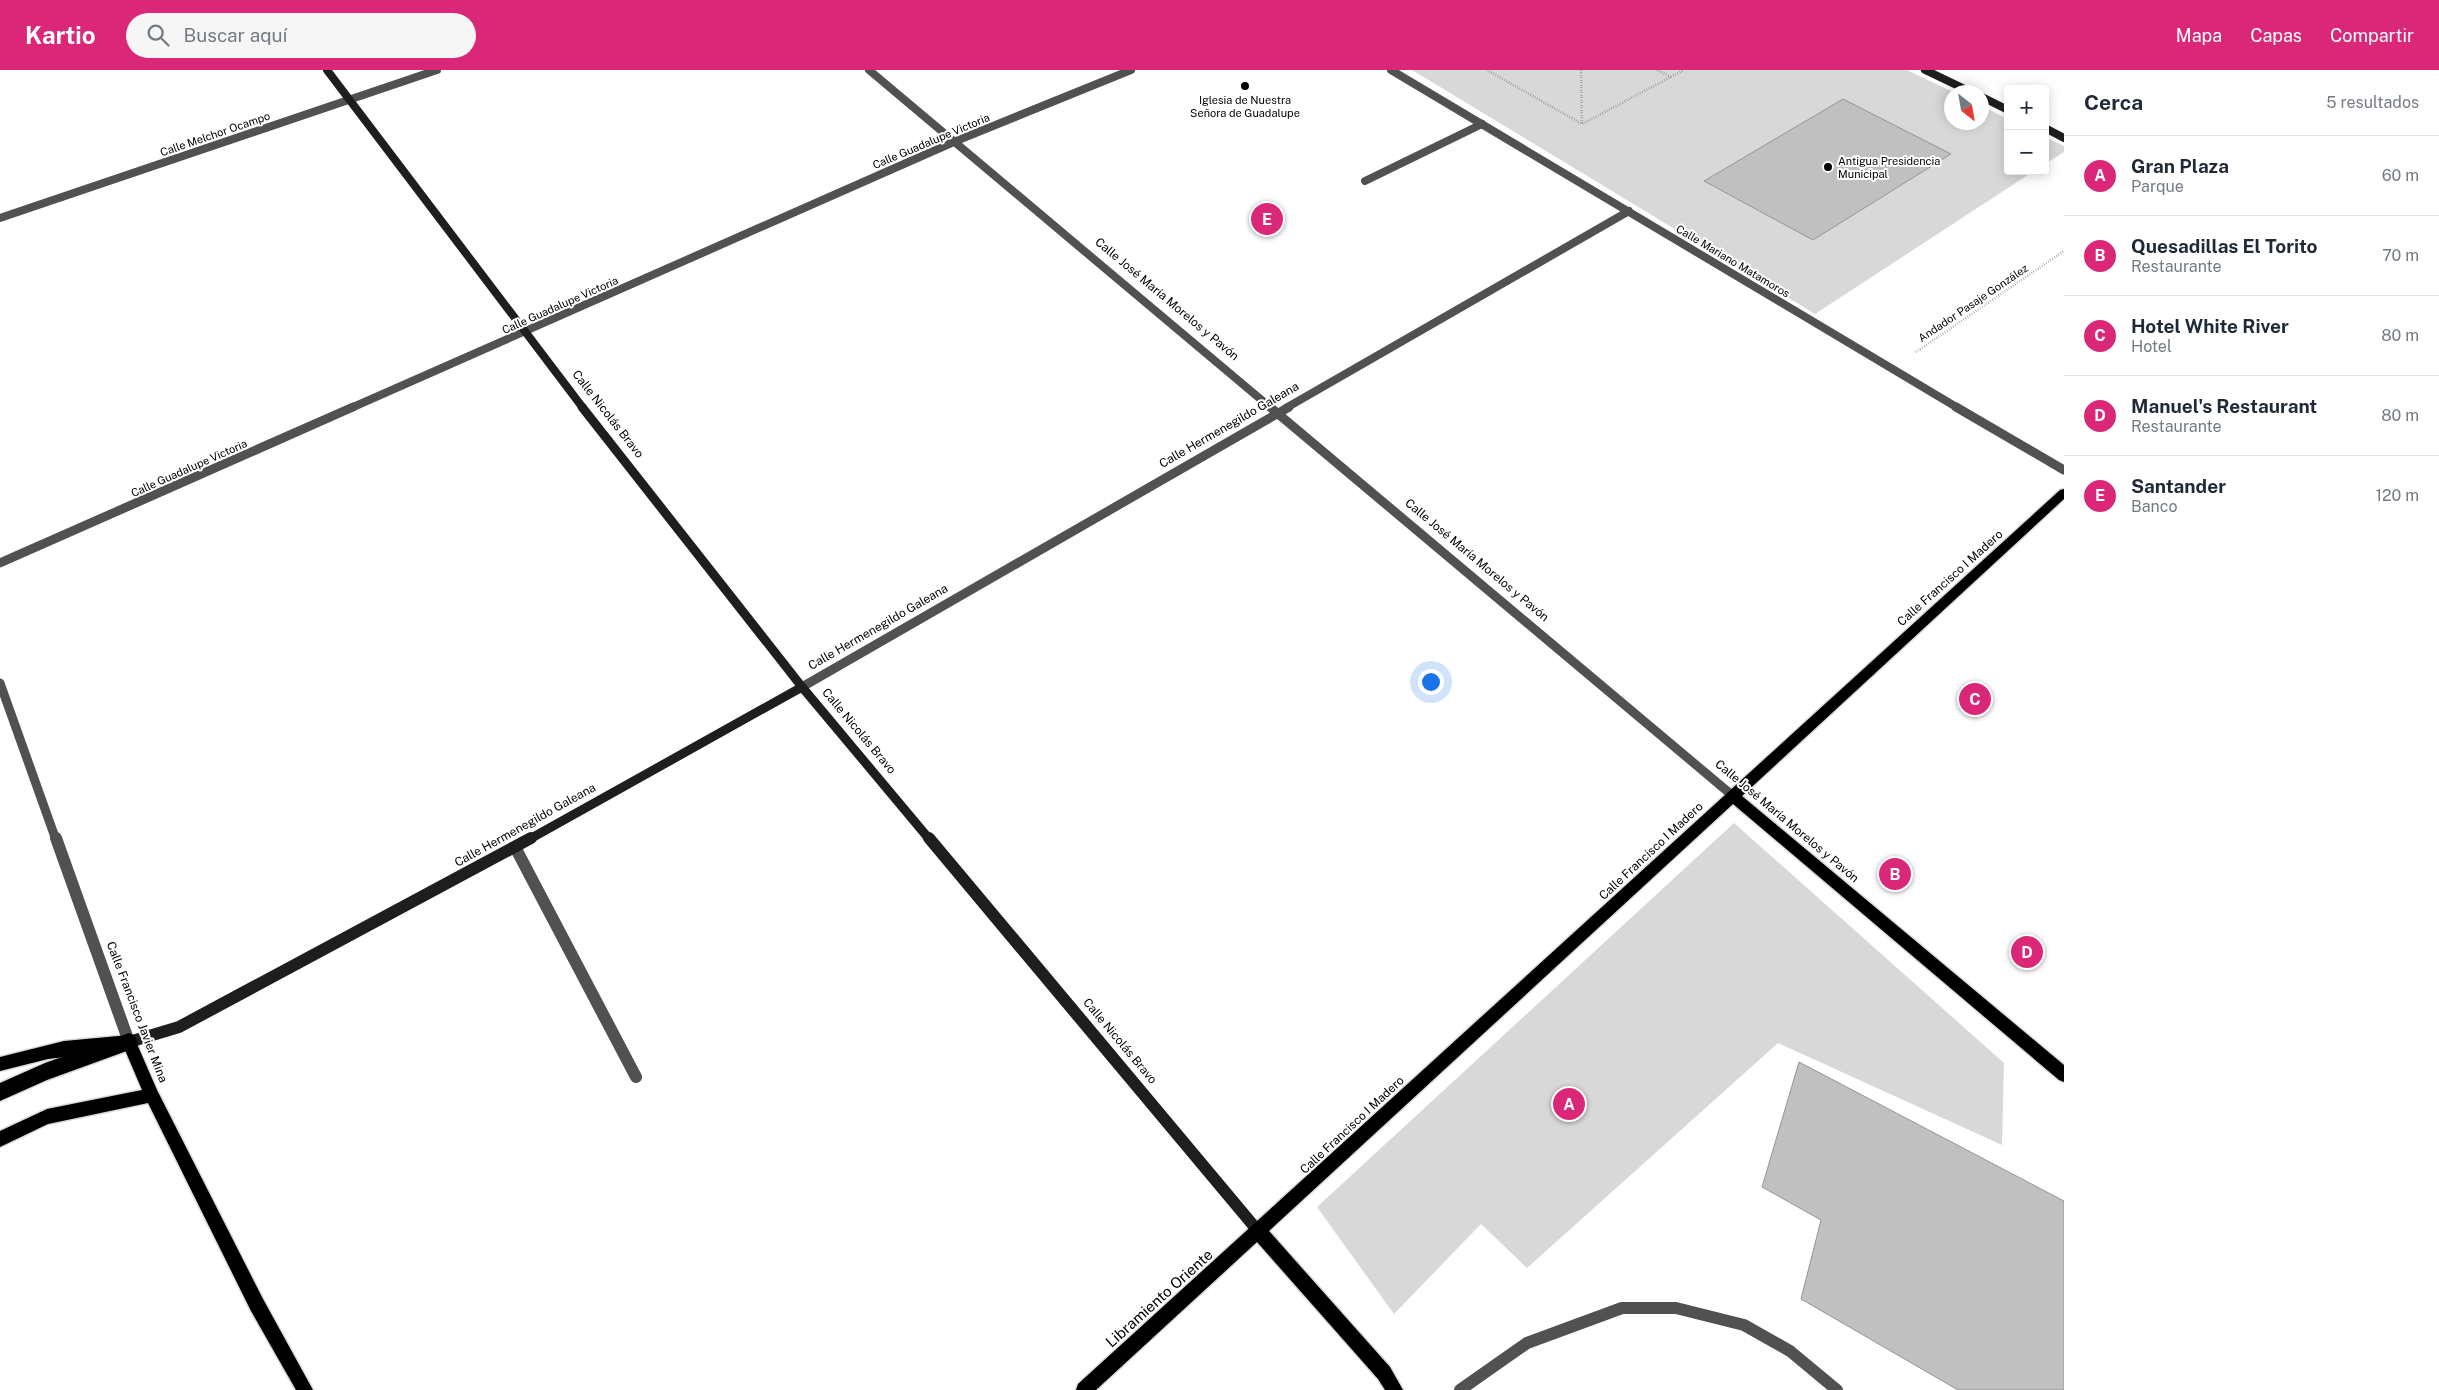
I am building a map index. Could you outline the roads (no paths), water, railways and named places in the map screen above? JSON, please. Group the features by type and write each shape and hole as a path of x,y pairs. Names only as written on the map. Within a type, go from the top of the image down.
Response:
{"highway":[{"path":"0,1092 45,1072 129,1042"}],"main road":[{"name":"Calle Francisco I Madero","path":"1258,1231 2064,493"},
{"name":"Calle José María Morelos y Pavón","path":"1733,796 2064,1075"},
{"path":"0,1064 28,1054 61,1047 129,1042"},
{"name":"Calle Francisco Javier Mina","path":"129,1042 152,1095 257,1305 305,1390"},
{"path":"0,1139 47,1117 152,1095"},
{"name":"Libramiento Oriente","path":"1084,1390 1258,1231"},
{"name":"Calle Nicolás Bravo","path":"1258,1231 1384,1373 1394,1390"}],"street":[{"name":"Calle Nicolás Bravo","path":"326,70 524,333 802,687 1258,1231"},
{"name":"Calle Melchor Ocampo","path":"0,218 437,70"},
{"name":"Calle José María Morelos y Pavón","path":"869,70 1279,412 1733,796"},
{"name":"Calle Guadalupe Victoria","path":"0,563 956,141 1131,70"},
{"name":"Calle Mariano Matamoros","path":"1391,70 1891,369 2064,470"},
{"path":"1925,70 1956,85"},
{"path":"1989,101 2004,108"},
{"path":"1365,182 1482,124"},
{"path":"2049,130 2064,138"},
{"name":"Calle Hermenegildo Galeana","path":"129,1042 179,1027 515,847 802,687 1629,212"},
{"name":"Calle Francisco Javier Mina","path":"0,683 129,1042"},
{"path":"515,847 636,1077"},
{"path":"1460,1390 1527,1343 1622,1308 1676,1308 1744,1325 1790,1352 1837,1390"}],"place":[{"name":"Iglesia de Nuestra Señora de Guadalupe","path":"1245,86"},
{"name":"Antigua Presidencia Municipal","path":"1828,167"},
{"name":"Santander","path":"1267,219"},
{"name":"Hotel White River","path":"1975,699"},
{"name":"Quesadillas El Torito","path":"1895,874"},
{"name":"Manuel's Restaurant","path":"2027,952"},
{"name":"Gran Plaza","path":"1569,1104"}]}
